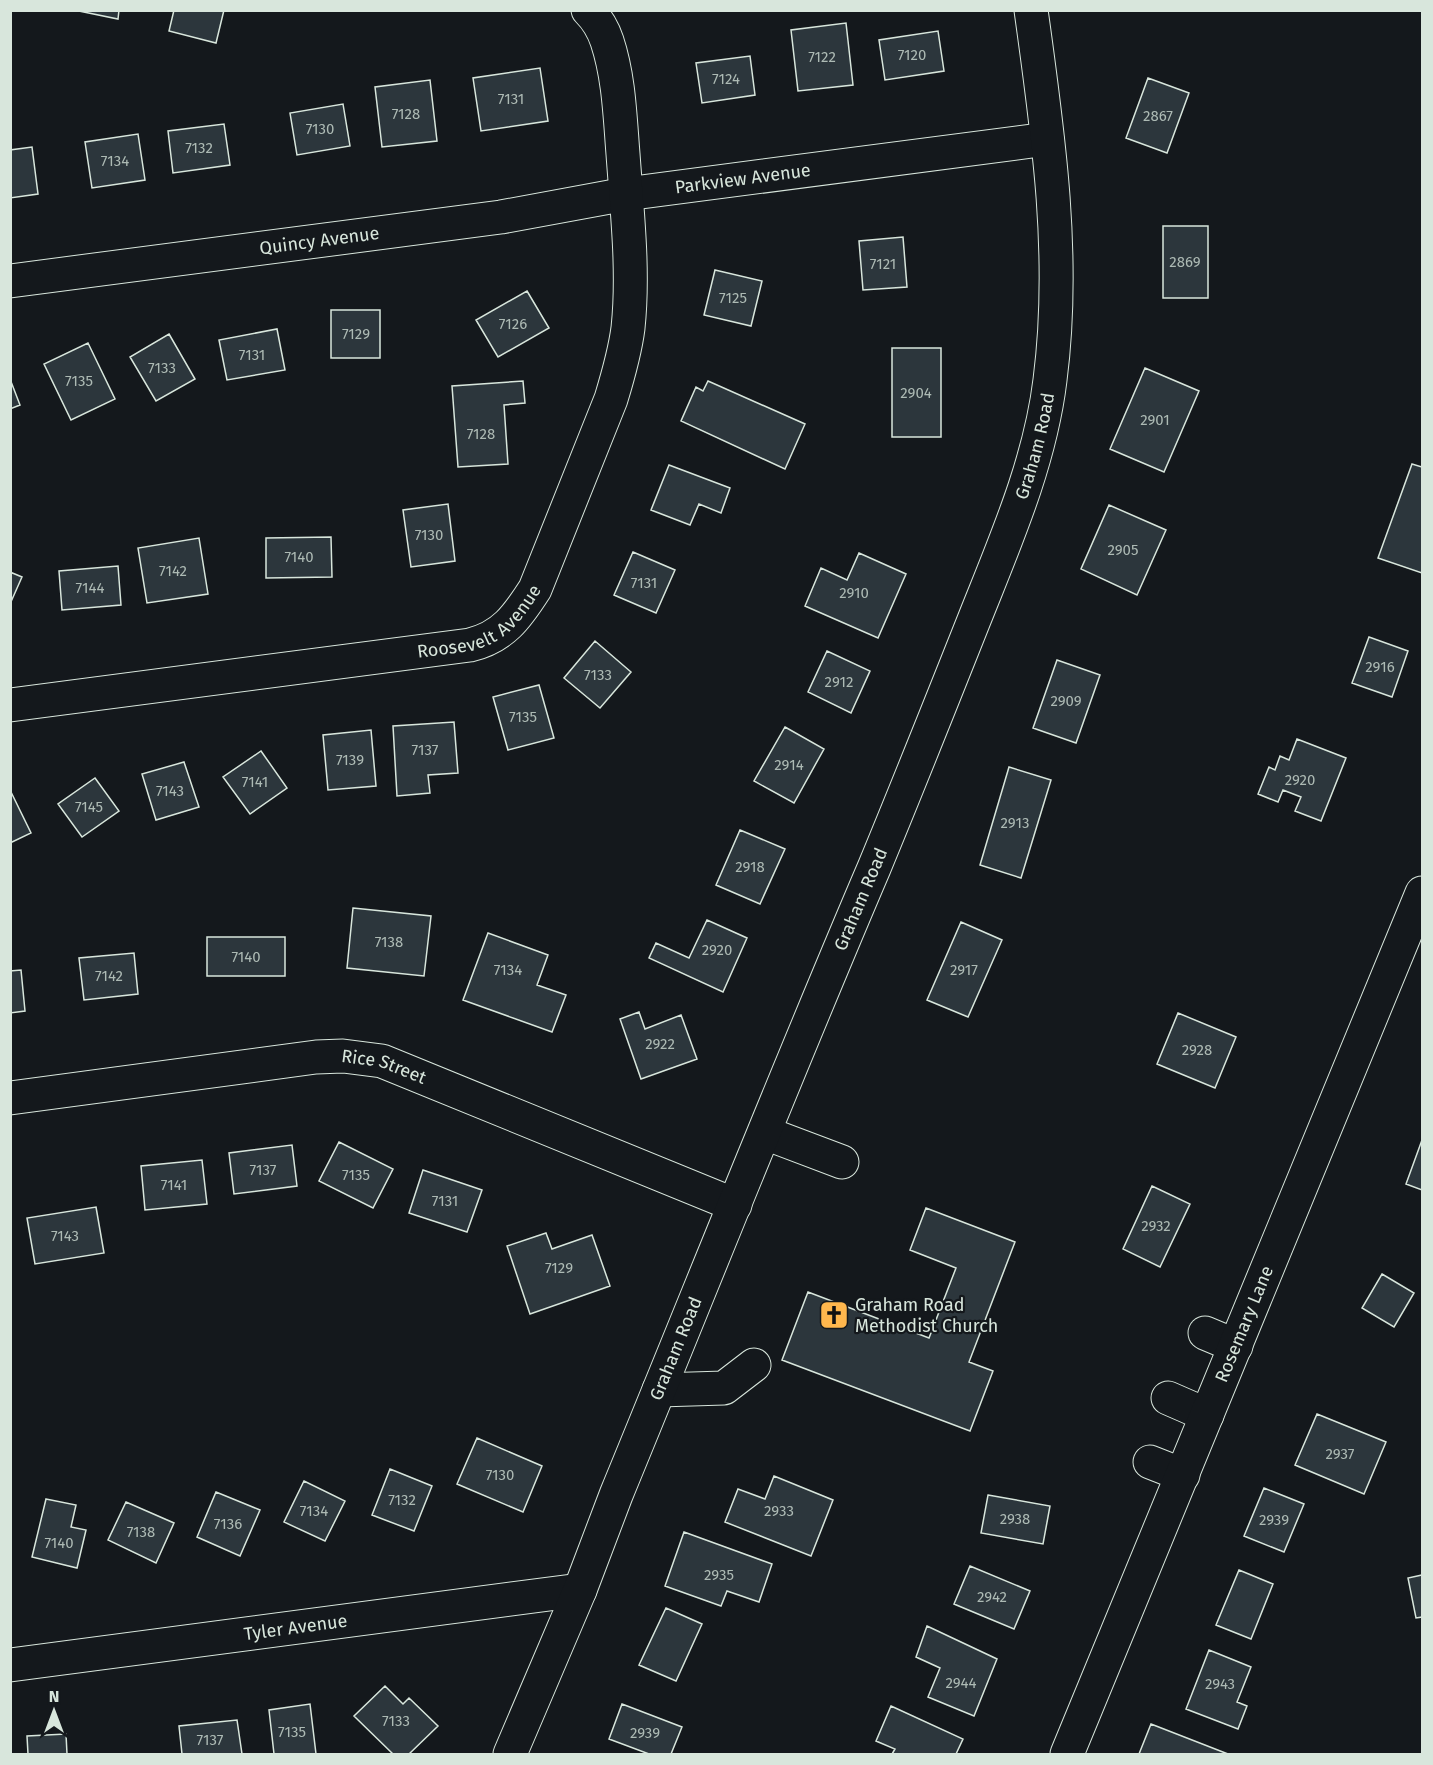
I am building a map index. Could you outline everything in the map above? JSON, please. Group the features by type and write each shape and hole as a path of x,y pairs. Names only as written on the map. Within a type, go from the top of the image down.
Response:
{"street":[{"path":"588,10 597,20 607,40 613,63 626,194"},
{"name":"Graham Road","path":"510,1755 580,1590 659,1390 901,803 1005,542 1037,444 1050,381 1057,282 1054,210 1031,10"},
{"name":"Parkview Avenue","path":"626,194 1047,138"},
{"name":"Quincy Avenue","path":"10,281 501,217 626,194"},
{"name":"Roosevelt Avenue","path":"10,705 470,645 483,642 500,633 521,612 535,589 611,399 621,367 628,328 630,274 626,194"},
{"name":"Rosemary Lane","path":"1067,1755 1422,893"},
{"name":"Rice Street","path":"10,1098 316,1057 343,1056 382,1061 735,1205"},
{"path":"765,1133 843,1162"},
{"path":"1205,1333 1236,1346"},
{"path":"659,1390 724,1388 754,1365"},
{"path":"1168,1398 1207,1414"},
{"path":"1150,1462 1183,1475"},
{"name":"Tyler Avenue","path":"10,1665 580,1590"}],"building":[{"path":"74,10 119,10 118,19"},
{"path":"174,10 224,10 216,43 169,31"},
{"path":"846,23 853,85 798,91 791,30"},
{"path":"938,31 944,71 885,80 879,40"},
{"path":"750,56 755,95 702,103 696,63"},
{"path":"540,68 548,121 481,131 473,78"},
{"path":"1148,78 1189,93 1167,153 1126,138"},
{"path":"430,80 437,141 382,147 375,87"},
{"path":"343,104 350,146 297,155 290,113"},
{"path":"224,124 230,165 173,173 168,131"},
{"path":"138,134 145,180 92,188 85,142"},
{"path":"32,147 38,194 10,198 10,150"},
{"path":"1163,226 1208,226 1208,298 1163,298"},
{"path":"903,237 907,287 863,290 859,241"},
{"path":"715,270 762,281 751,326 704,315"},
{"path":"527,291 549,328 498,357 476,320"},
{"path":"331,310 380,310 380,358 331,358"},
{"path":"277,329 285,370 227,380 219,340"},
{"path":"169,334 195,379 156,401 130,357"},
{"path":"88,343 115,399 71,420 44,364"},
{"path":"892,348 941,348 941,437 892,437"},
{"path":"1145,368 1199,391 1164,472 1110,449"},
{"path":"10,379 20,405 10,409"},
{"path":"523,381 525,403 504,405 508,464 458,467 452,386"},
{"path":"708,381 805,424 785,469 681,421 696,387 703,391"},
{"path":"1412,464 1422,467 1422,573 1378,558"},
{"path":"669,465 730,488 721,513 699,504 690,525 651,510"},
{"path":"448,504 455,561 411,567 403,510"},
{"path":"1109,505 1166,530 1137,595 1081,569"},
{"path":"331,537 332,577 266,578 266,538"},
{"path":"199,538 208,594 147,603 138,548"},
{"path":"633,552 675,570 656,613 614,595"},
{"path":"859,553 906,574 878,638 805,606 821,568 847,580"},
{"path":"118,566 121,605 62,610 59,571"},
{"path":"10,572 22,577 10,604"},
{"path":"1369,637 1408,651 1392,697 1352,683"},
{"path":"595,641 631,672 600,708 564,678"},
{"path":"827,651 870,671 851,713 808,692"},
{"path":"1057,660 1100,675 1076,743 1033,728"},
{"path":"539,685 554,738 508,750 493,697"},
{"path":"454,722 458,773 428,775 430,793 397,796 393,726"},
{"path":"785,727 824,749 794,803 754,781"},
{"path":"371,730 376,786 328,790 323,735"},
{"path":"1297,739 1346,758 1321,821 1295,811 1301,797 1283,790 1278,802 1258,794 1269,767 1275,770 1280,756 1289,760"},
{"path":"261,751 287,788 250,814 223,777"},
{"path":"184,762 199,807 156,820 142,774"},
{"path":"1009,767 1051,780 1021,878 980,865"},
{"path":"95,778 119,811 82,837 58,804"},
{"path":"10,792 31,833 10,843"},
{"path":"740,830 785,849 760,904 716,885"},
{"path":"353,908 431,916 424,976 347,968"},
{"path":"707,920 747,938 723,992 649,958 656,943 689,958"},
{"path":"961,922 1002,940 968,1017 927,1000"},
{"path":"488,933 548,955 537,985 566,995 552,1032 463,1000"},
{"path":"207,937 285,937 285,976 207,976"},
{"path":"134,953 138,994 84,1000 79,958"},
{"path":"21,970 25,1011 10,1013 10,971"},
{"path":"639,1012 645,1029 681,1015 697,1059 641,1079 620,1019"},
{"path":"1178,1013 1236,1037 1215,1088 1157,1064"},
{"path":"1422,1140 1422,1190 1406,1184"},
{"path":"339,1142 393,1169 373,1208 319,1181"},
{"path":"292,1145 297,1186 234,1194 229,1153"},
{"path":"202,1160 207,1204 145,1210 141,1166"},
{"path":"423,1170 482,1190 467,1232 409,1213"},
{"path":"1152,1186 1190,1204 1160,1267 1123,1249"},
{"path":"96,1207 104,1253 35,1264 27,1218"},
{"name":"Graham Road Methodist Church","path":"926,1208 1015,1242 969,1362 993,1371 970,1431 782,1360 808,1292 929,1338 956,1268 910,1250"},
{"path":"546,1233 552,1249 592,1235 610,1286 530,1314 507,1246"},
{"path":"1382,1274 1414,1293 1394,1327 1362,1308"},
{"path":"1317,1414 1386,1442 1364,1494 1295,1465"},
{"path":"477,1438 542,1466 523,1512 457,1484"},
{"path":"390,1469 432,1486 414,1531 372,1515"},
{"path":"774,1476 833,1500 811,1556 725,1522 738,1489 765,1499"},
{"path":"304,1481 345,1501 325,1541 284,1522"},
{"path":"1264,1488 1304,1504 1284,1552 1244,1536"},
{"path":"216,1492 260,1510 240,1556 197,1537"},
{"path":"988,1495 1050,1506 1043,1544 981,1533"},
{"path":"46,1499 76,1505 71,1527 86,1530 77,1568 32,1557"},
{"path":"126,1502 174,1523 156,1563 108,1540"},
{"path":"684,1532 772,1564 759,1602 727,1591 721,1606 665,1586"},
{"path":"970,1566 1030,1591 1014,1629 954,1604"},
{"path":"1239,1570 1273,1584 1251,1639 1216,1625"},
{"path":"1422,1575 1422,1617 1416,1618 1408,1578"},
{"path":"666,1608 702,1624 676,1681 639,1665"},
{"path":"927,1626 997,1659 974,1716 928,1697 940,1668 916,1657"},
{"path":"1209,1650 1251,1667 1237,1702 1247,1706 1238,1729 1186,1709"},
{"path":"385,1686 403,1704 409,1698 438,1726 409,1754 393,1754 354,1716"},
{"path":"310,1704 316,1754 274,1754 269,1710"},
{"path":"622,1704 682,1727 671,1754 649,1754 609,1739"},
{"path":"891,1706 963,1739 956,1754 892,1754 895,1749 876,1741"},
{"path":"237,1720 242,1754 182,1754 179,1726"},
{"path":"1151,1724 1228,1754 1139,1754"},
{"path":"66,1734 67,1754 28,1754 27,1736"}],"place":[{"name":"Graham Road Methodist Church","path":"834,1315"}]}
